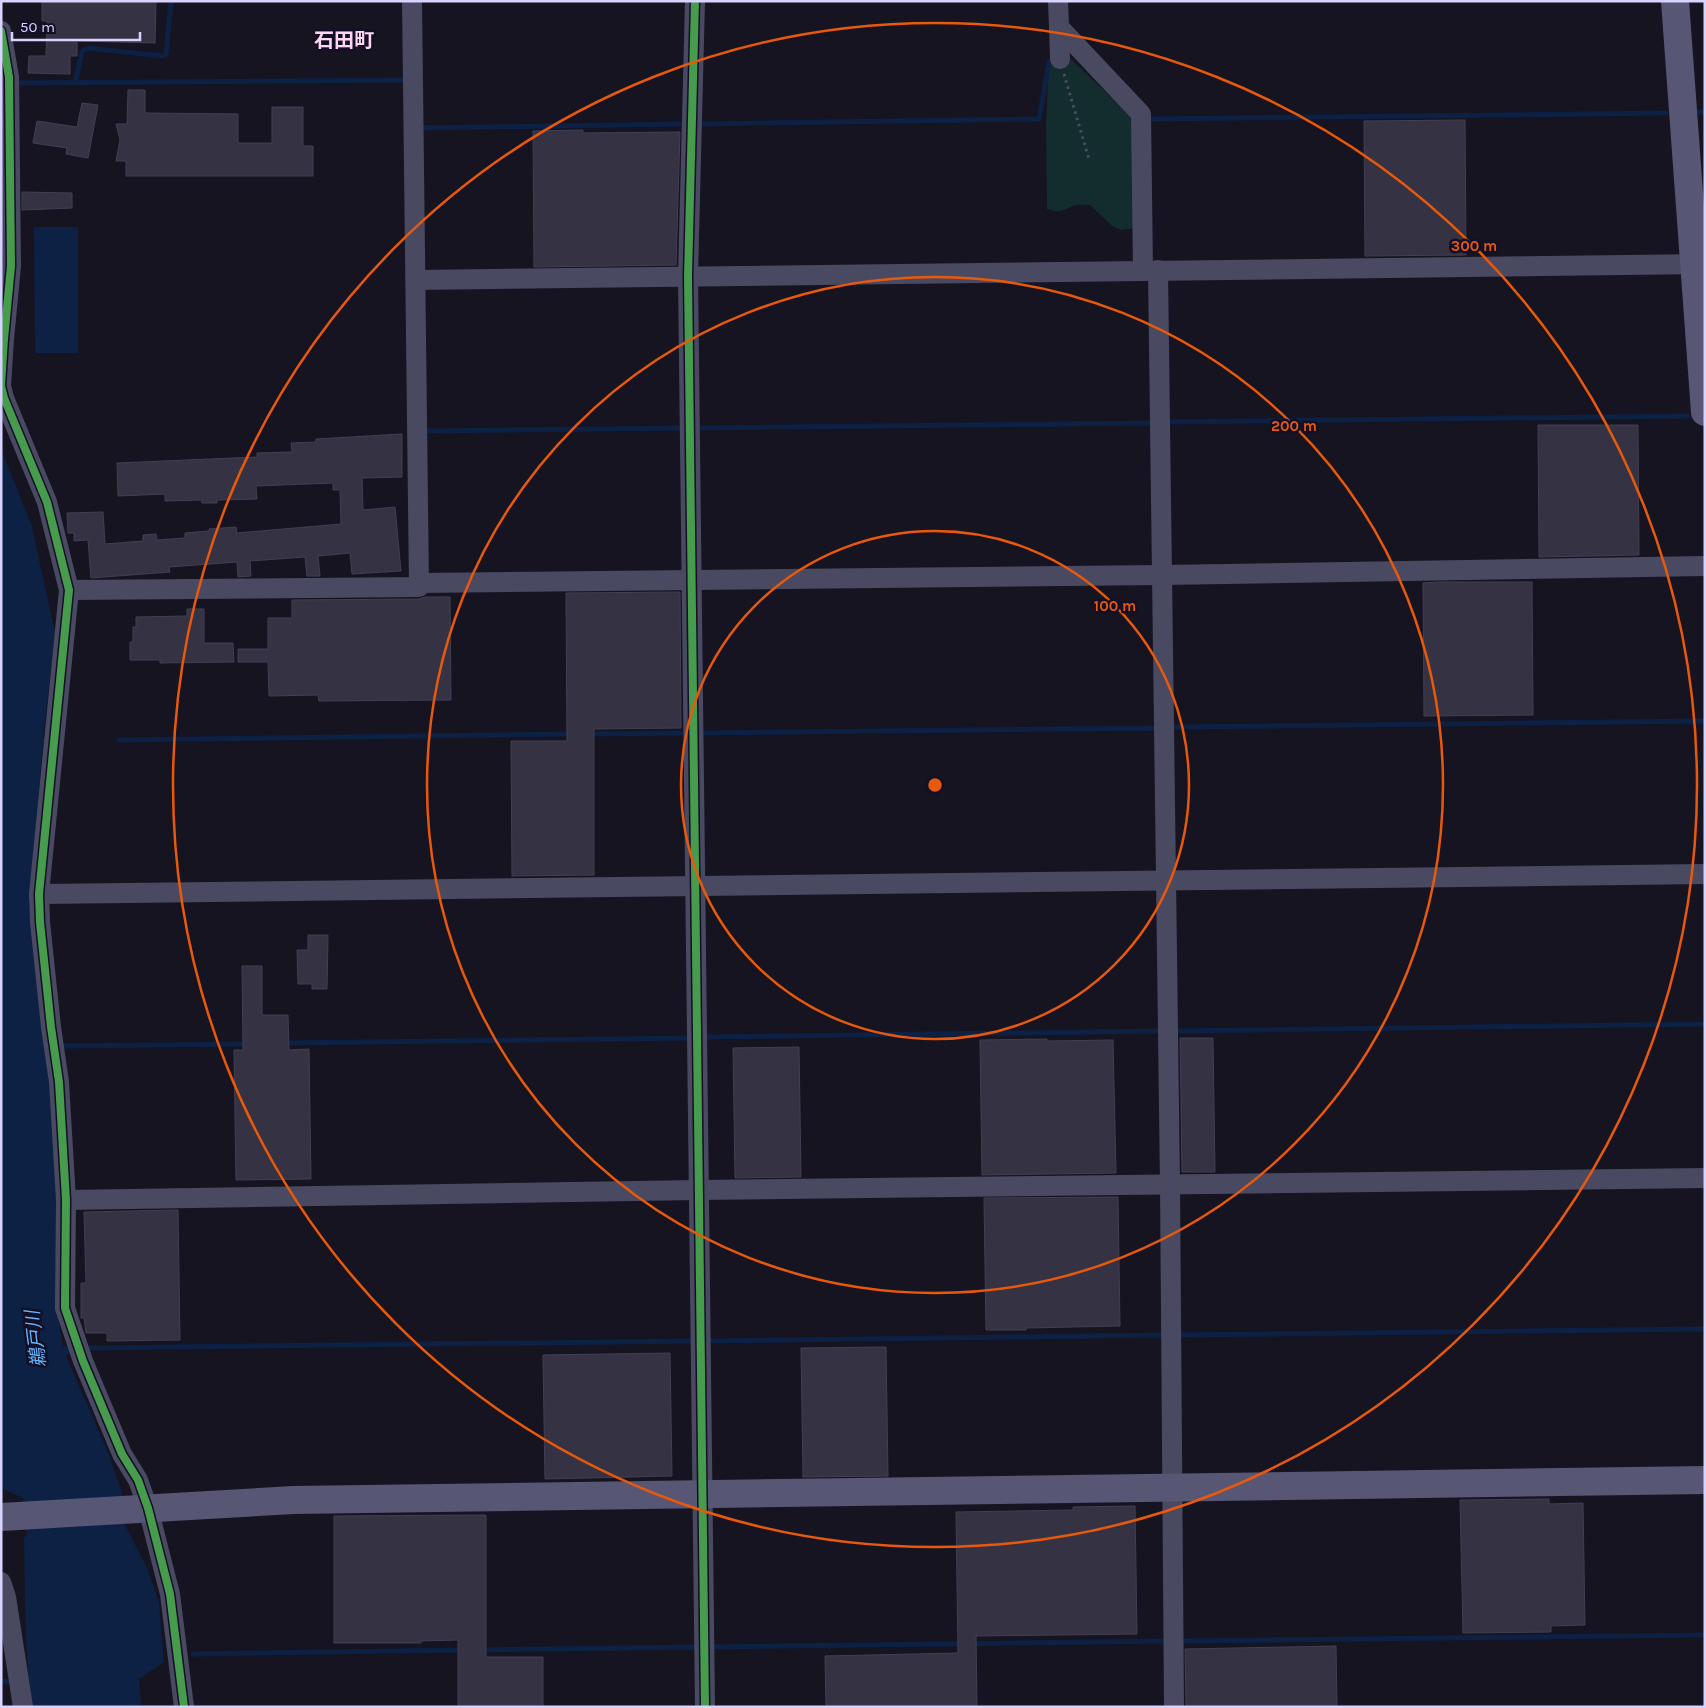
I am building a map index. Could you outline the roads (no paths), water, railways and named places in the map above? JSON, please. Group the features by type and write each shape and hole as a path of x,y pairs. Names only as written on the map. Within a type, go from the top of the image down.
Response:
{"street":[{"path":"412,1 417,280 419,584"},
{"path":"695,1 688,276 705,1707"},
{"path":"1058,1 1060,59"},
{"path":"1675,1 1700,264 1705,412"},
{"path":"1059,27 1141,114 1150,270 1162,575 1170,1184 1174,1707"},
{"path":"1,31 9,77 11,266 4,339 2,386 4,398 47,502 69,590 39,894 40,922 51,1027 59,1082 66,1200 65,1308 83,1361 122,1454 138,1480 139,1508 170,1594 184,1707"},
{"path":"417,280 1700,264"},
{"path":"69,590 419,587 419,584 1705,566"},
{"path":"39,894 1705,874"},
{"path":"66,1200 698,1190 1705,1178"},
{"path":"8,1517 293,1500 1705,1480"},
{"path":"1,1582 6,1598 23,1707"}],"water":[{"path":"34,227 78,227 78,353 35,353"},
{"name":"鵜戸川","path":"1,449 32,527 55,633 43,738 45,738 45,742 43,743 29,905 43,1040 50,1057 57,1181 58,1317 63,1347 70,1345 72,1350 66,1356 109,1455 122,1493 124,1523 148,1570 159,1603 164,1662 139,1679 141,1707 31,1707 25,1601 24,1538 27,1535 23,1498 1,1488"}],"waterway":[{"path":"75,83 82,51 88,48 162,56 166,54 171,1"},
{"path":"701,124 1039,119 1049,62 1052,60"},
{"path":"17,83 406,80 406,82"},
{"path":"1696,112 1705,112"},
{"path":"1151,119 1666,113"},
{"path":"420,128 679,124"},
{"path":"1167,422 1688,416"},
{"path":"695,428 1155,423"},
{"path":"424,431 684,428"},
{"path":"1173,727 1705,721"},
{"path":"700,733 1159,728"},
{"path":"589,734 686,733"},
{"path":"119,740 573,734"},
{"path":"1174,1031 1705,1024"},
{"path":"702,1037 1161,1031"},
{"path":"284,1043 691,1038"},
{"path":"62,1046 248,1044"},
{"path":"1178,1335 1705,1329"},
{"path":"707,1341 1164,1335"},
{"path":"89,1348 693,1341"},
{"path":"1182,1641 1705,1635"},
{"path":"712,1647 1166,1641"},
{"path":"480,1650 697,1647"},
{"path":"193,1654 464,1650"},
{"path":"1,1681 10,1682"}],"district":[{"name":"石田町","path":"344,40"}]}
